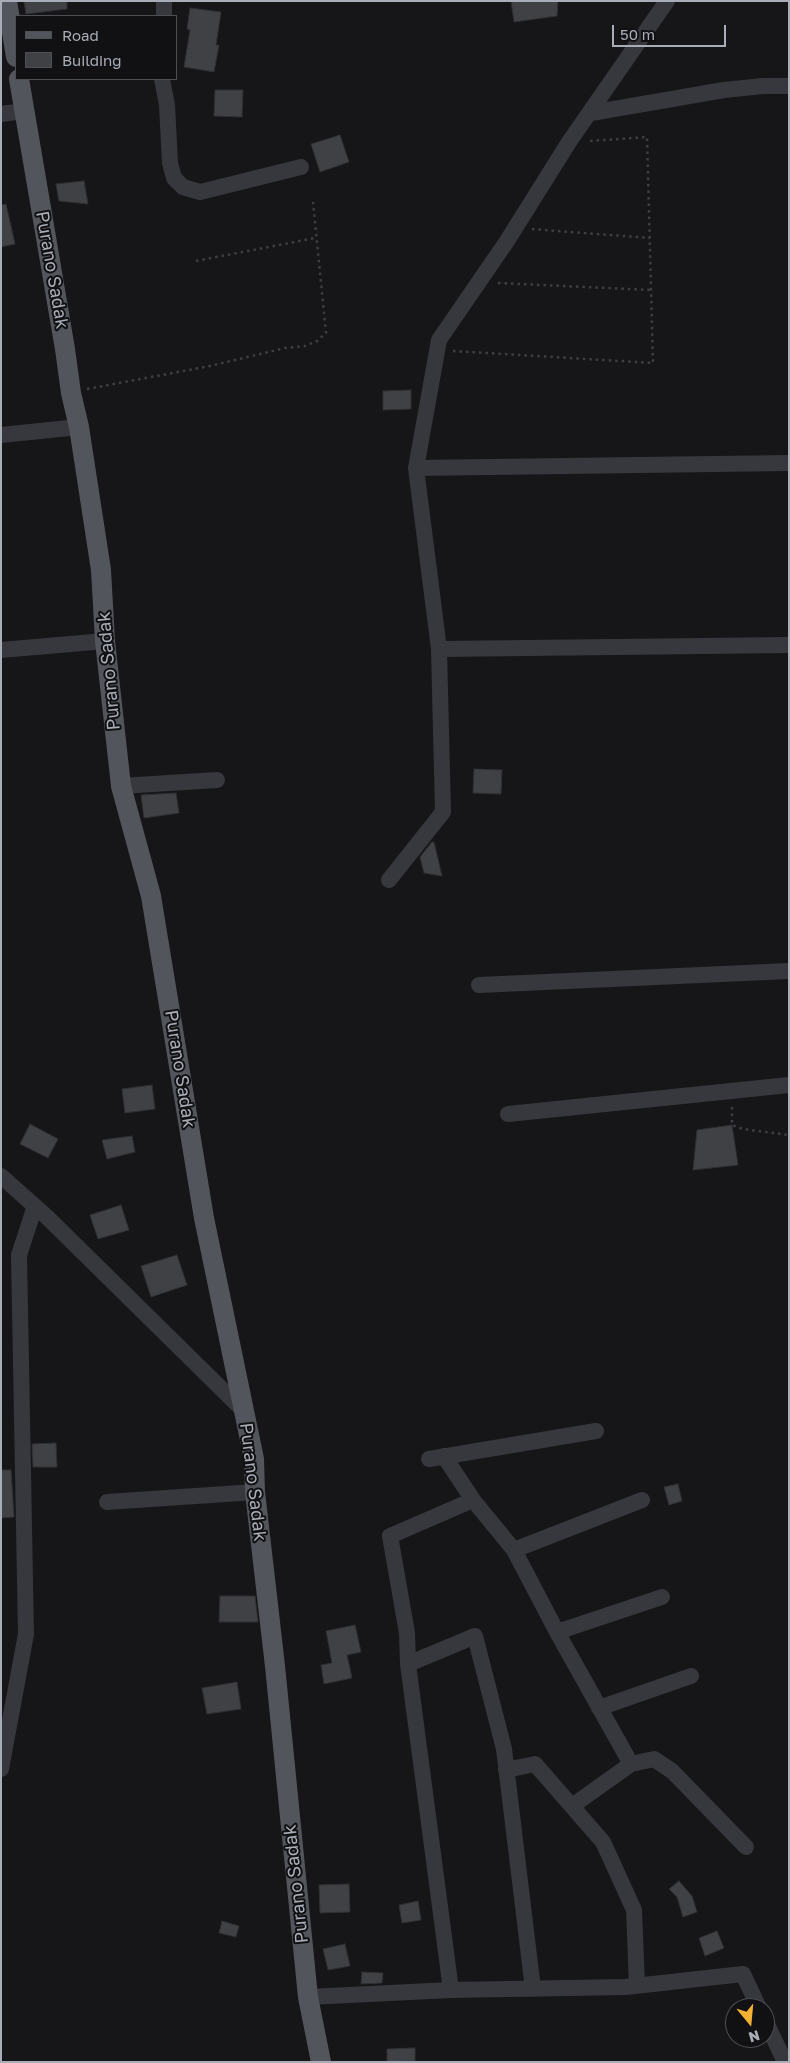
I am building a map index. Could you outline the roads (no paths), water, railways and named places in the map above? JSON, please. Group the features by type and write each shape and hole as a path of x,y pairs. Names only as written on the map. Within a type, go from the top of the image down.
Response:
{"main road":[{"path":"7,1 11,53"},
{"name":"Purano Sadak","path":"19,80 71,393 79,427 101,570 105,641 121,786 151,896 204,1218 254,1459 255,1492 274,1656 308,1997 321,2062"}],"street":[{"path":"164,1 164,15"},
{"path":"389,880 443,812 439,649 416,468 440,340 515,228 569,142 591,113 667,1"},
{"path":"162,80 170,163 174,178 182,188 200,192 301,167"},
{"path":"591,113 724,90 763,86 789,86"},
{"path":"1,114 24,111"},
{"path":"1,435 79,427"},
{"path":"416,468 789,464"},
{"path":"1,650 105,641"},
{"path":"439,649 789,645"},
{"path":"121,786 217,780"},
{"path":"479,985 789,971"},
{"path":"508,1114 733,1089 789,1085"},
{"path":"3,1184 35,1206 244,1411"},
{"path":"1,1768 26,1634 19,1256 35,1206"},
{"path":"596,1431 437,1458 514,1550 557,1632 631,1764"},
{"path":"107,1502 255,1492"},
{"path":"451,1990 408,1664 407,1633 390,1536 473,1500"},
{"path":"514,1550 642,1500"},
{"path":"557,1632 662,1597"},
{"path":"408,1664 475,1636 504,1748 533,1989"},
{"path":"599,1708 691,1676"},
{"path":"572,1806 631,1764 654,1759 672,1770 746,1847"},
{"path":"506,1770 535,1764 603,1842 634,1910 637,1986"},
{"path":"308,1997 451,1990 637,1986 743,1974 754,1998"},
{"path":"775,2041 785,2062"}]}
